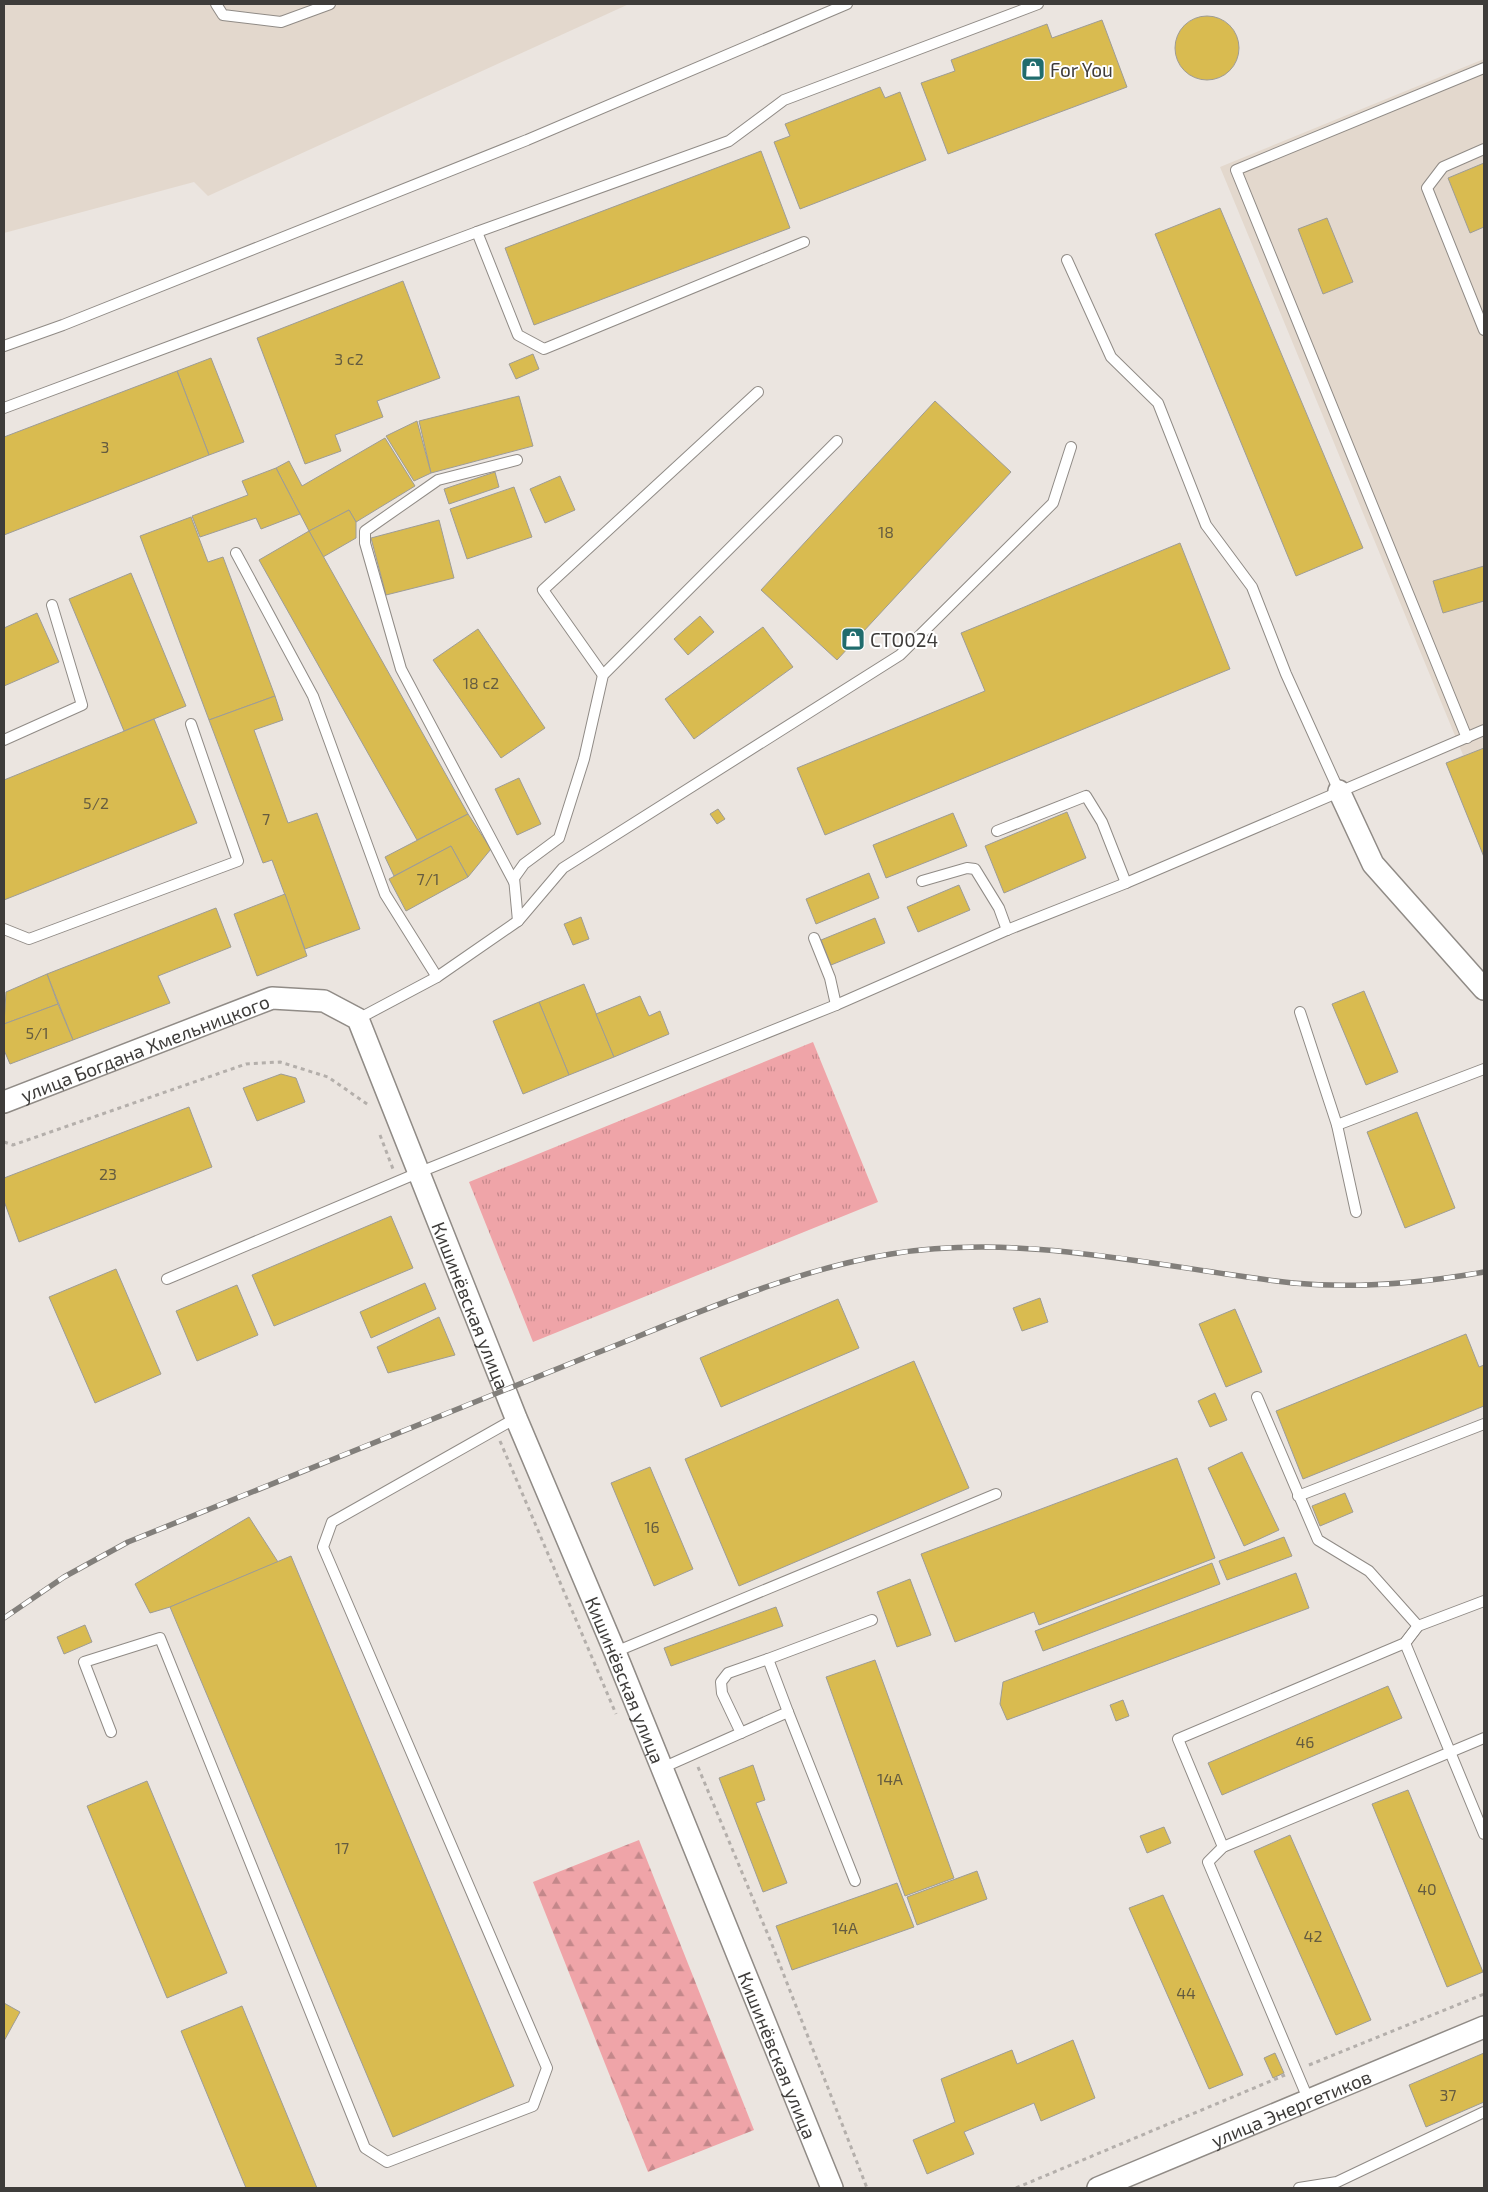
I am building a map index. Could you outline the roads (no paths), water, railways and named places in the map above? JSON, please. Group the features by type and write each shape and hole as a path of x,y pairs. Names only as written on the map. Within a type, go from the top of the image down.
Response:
{"street":[{"path":"1340,791 1373,864 1484,989"},
{"name":"улица Богдана Хмельницкого","path":"4,1102 272,998 324,1001 358,1019"},
{"path":"358,1019 420,1172"},
{"name":"Кишинёвская улица","path":"420,1172 516,1418 615,1652 832,2188"},
{"name":"улица Энергетиков","path":"1098,2188 1484,2027"}],"lane":[{"path":"216,4 223,14 281,22 330,4"},
{"path":"4,346 63,325 527,140 847,4"},
{"path":"4,408 476,232 729,141 784,100 1038,4"},
{"path":"1467,738 1236,170 1484,68"},
{"path":"1484,149 1443,167 1427,188 1484,330"},
{"path":"476,232 518,335 544,349 804,242"},
{"path":"1067,260 1111,357 1158,403 1206,525 1252,587 1286,674 1340,791"},
{"path":"603,675 543,590 758,392"},
{"path":"514,878 524,864 559,838 584,759 603,675 837,441"},
{"path":"358,1019 437,977 518,921 563,868 900,655 1053,502 1071,447"},
{"path":"517,460 438,480 365,531 365,544 401,669 514,878 518,921"},
{"path":"236,553 313,696 385,894 437,977"},
{"path":"4,740 82,705 52,606"},
{"path":"4,929 29,939 238,861 191,724"},
{"path":"167,1279 398,1181 836,1005 1007,930 1126,882 1484,730"},
{"path":"996,831 1086,796 1102,822 1126,882"},
{"path":"922,881 967,868 975,869 999,908 1007,930"},
{"path":"814,938 830,978 836,1005"},
{"path":"1300,1012 1337,1125 1356,1212"},
{"path":"1337,1125 1484,1069"},
{"path":"1256,1397 1318,1540 1369,1571 1418,1626"},
{"path":"111,1732 84,1662 160,1638 365,2148 387,2162 533,2106 547,2068 322,1547 332,1522 516,1418"},
{"path":"1298,1496 1484,1424"},
{"path":"615,1652 996,1494"},
{"path":"1223,1847 1178,1739 1405,1643 1418,1626 1484,1601"},
{"path":"741,1732 722,1693 721,1682 728,1673 872,1620"},
{"path":"1405,1643 1484,1834"},
{"path":"768,1659 855,1881"},
{"path":"662,1768 788,1712"},
{"path":"1309,2101 1208,1862 1223,1847 1484,1738"},
{"path":"1300,2188 1337,2182 1484,2112"}],"railway":[{"path":"4,1618 64,1577 128,1542 699,1312 815,1271 853,1261 941,1248 992,1247 1093,1255 1243,1277 1317,1285 1389,1284 1484,1272"}],"place":[{"name":"For You","path":"1033,69"},
{"name":"СТО024","path":"853,639"}]}
